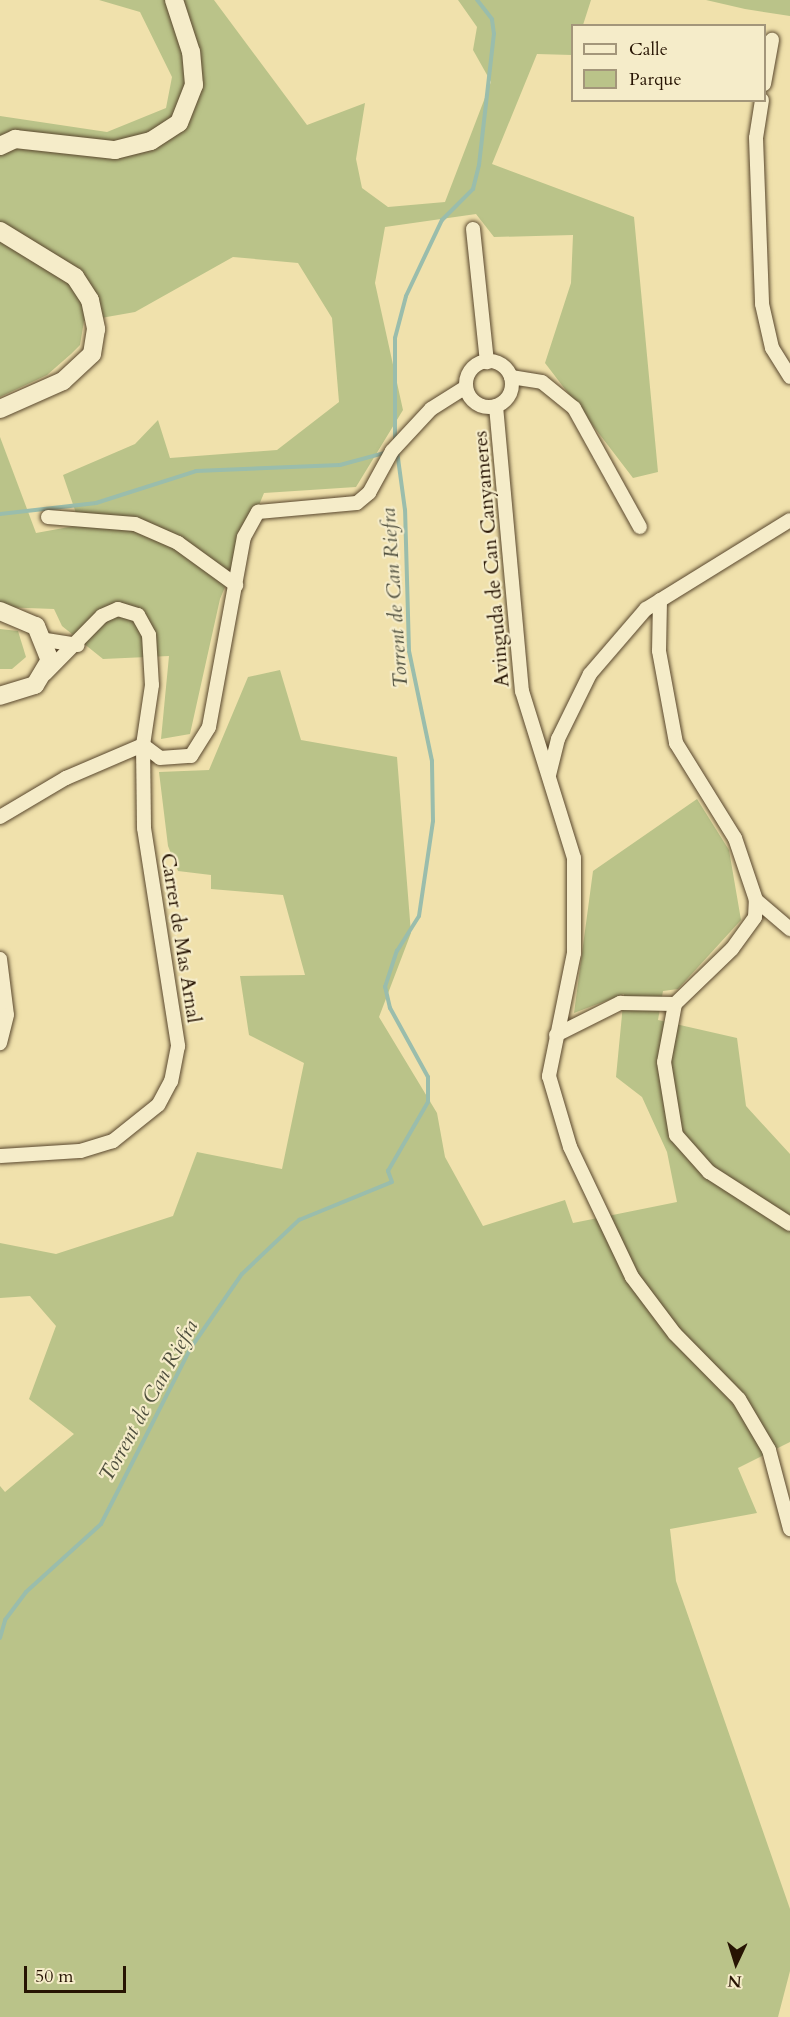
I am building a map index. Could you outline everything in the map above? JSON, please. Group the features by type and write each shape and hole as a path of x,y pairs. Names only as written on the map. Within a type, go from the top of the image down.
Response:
{"main road":[{"path":"0,146 15,139 115,150 151,141 178,123 194,85 191,52 174,0"},
{"path":"0,231 75,277 90,300 96,329 92,354 63,381 0,409"},
{"path":"0,611 22,616 46,640 50,660 45,674 22,693 0,696"}],"street":[{"path":"766,78 772,40"},
{"path":"762,102 756,138 762,304 772,348 790,377"},
{"path":"473,229 487,362"},
{"path":"143,745 160,758 191,756 209,727 244,537 258,512 357,503 369,493 392,451 431,409 466,387 471,370 487,362 502,365 511,377 510,395 496,406 480,406 466,387"},
{"path":"511,377 543,382 574,408 640,527"},
{"name":"Avinguda de Can Canyameres","path":"496,406 522,691 574,858 574,953 549,1076 575,1158 632,1277 675,1334 739,1399 769,1450 790,1529"},
{"path":"48,517 135,524 178,543 236,585"},
{"path":"549,775 558,739 590,674 660,600 790,520"},
{"path":"660,600 658,651 676,743 735,837 756,900 755,917 732,949 675,1004 664,1062 676,1135 709,1172 790,1224"},
{"path":"45,674 78,645 102,616 118,609 138,615 149,635 152,685 143,745"},
{"path":"46,640 78,645"},
{"path":"0,817 66,778 143,745"},
{"name":"Carrer de Mas Arnal","path":"0,1156 80,1151 113,1141 158,1105 171,1081 178,1046 144,828 143,745"},
{"path":"756,900 790,929"},
{"path":"0,959 7,1016 0,1043"},
{"path":"556,1035 620,1003 675,1004"}],"green space":[{"path":"99,0 214,0 307,125 365,103 356,159 362,188 388,207 445,202 491,82 473,50 477,27 458,0 591,0 583,24 571,24 571,55 537,54 492,164 634,217 658,472 633,478 545,363 571,283 573,235 494,237 476,214 385,227 375,283 403,410 356,487 264,493 220,599 190,734 161,739 169,656 103,659 62,626 54,609 0,607 0,437 36,533 80,525 63,475 135,444 158,420 170,458 277,450 339,402 332,318 298,263 233,257 135,312 84,321 80,345 71,354 47,375 0,397 0,116 107,132 166,108 172,77 140,12"},
{"path":"706,0 790,0 790,16 745,9"},
{"path":"0,629 18,631 26,657 12,669 0,669"},
{"path":"280,670 301,740 397,757 411,933 379,1017 437,1113 445,1157 483,1226 565,1200 573,1223 677,1202 667,1152 642,1097 616,1077 624,994 574,1013 593,871 697,799 729,850 741,920 678,989 663,991 658,1020 737,1038 746,1106 790,1154 790,1442 738,1468 757,1513 670,1529 676,1581 790,1909 790,1971 778,2017 0,2017 0,1486 5,1492 74,1434 29,1399 56,1326 30,1296 0,1298 0,1243 56,1254 173,1216 197,1152 282,1169 304,1063 249,1035 240,976 305,975 283,895 211,889 211,875 178,871 168,846 159,772 209,770 248,677"}],"waterway":[{"name":"Torrent de Can Riefra","path":"395,441 395,338 406,296 442,220 473,189 479,165 494,34 492,19 477,0"},
{"name":"Torrent de Can Riefra","path":"0,1638 5,1620 26,1592 101,1524 190,1349 242,1274 299,1220 392,1182 388,1171 428,1102 428,1077 390,1008 385,987 397,951 419,916 433,821 432,761 409,651 405,510 397,451"},
{"path":"0,514 96,503 196,471 340,465 388,452"}]}
